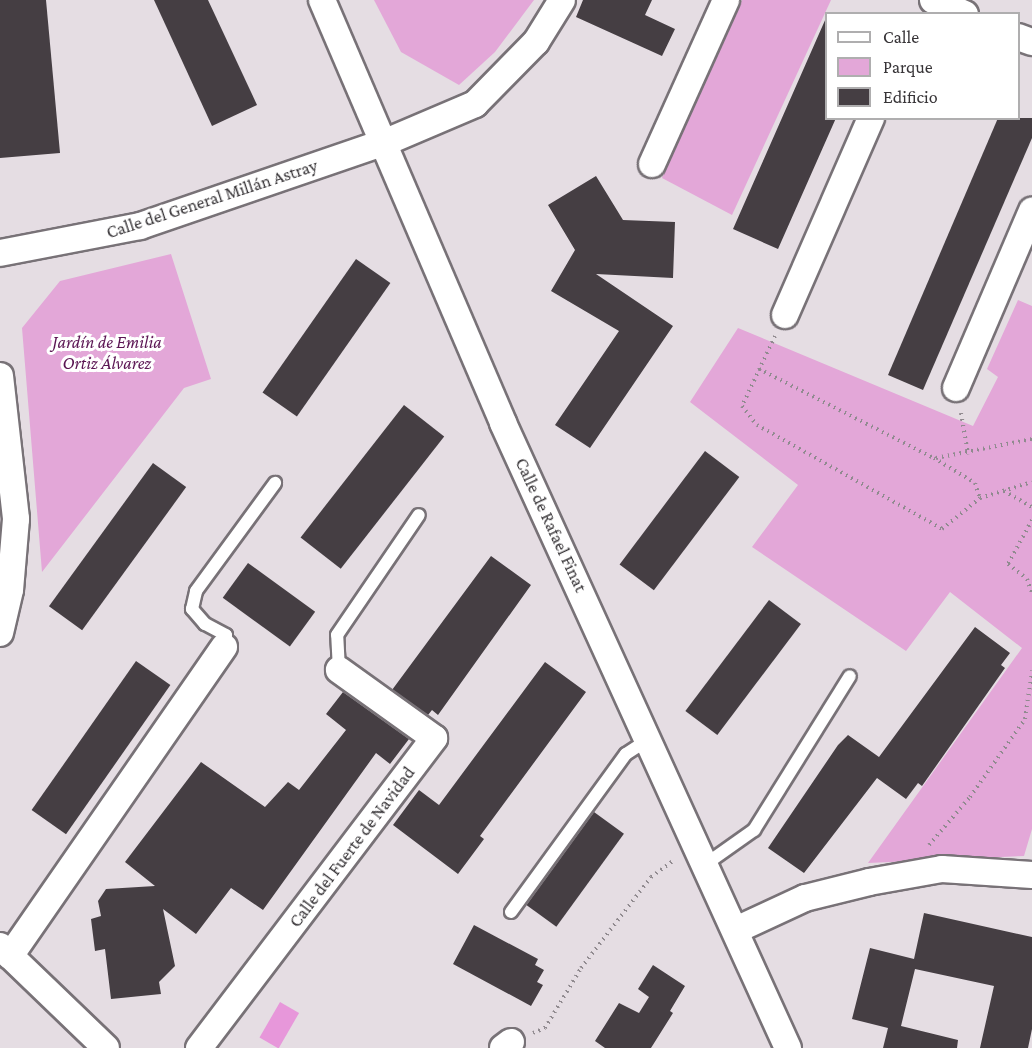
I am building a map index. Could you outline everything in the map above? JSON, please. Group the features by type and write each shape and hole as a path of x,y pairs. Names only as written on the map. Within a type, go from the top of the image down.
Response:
{"street":[{"name":"Calle de Rafael Finat","path":"322,0 386,142 503,423 788,1048"},
{"name":"Calle del General Millán Astray","path":"0,254 140,226 386,142 474,104 530,49 562,0"},
{"path":"652,164 726,0"},
{"path":"933,0 960,12"},
{"path":"785,315 871,120"},
{"path":"956,388 1032,211"},
{"path":"0,376 16,519 10,590 0,633"},
{"path":"106,1048 5,951 224,647"},
{"name":"Calle del Fuerte de Navidad","path":"199,1048 434,738 339,670"},
{"path":"736,930 805,898 869,882 942,869 1032,875"}],"lane":[{"path":"224,647 226,635 205,624 192,609 196,591 275,483"},
{"path":"339,670 338,635 418,516"},
{"path":"701,853 754,830 850,676"},
{"path":"511,912 626,754 649,739"}],"path":[{"path":"785,315 742,405 757,425 942,529 980,498 1032,482"},
{"path":"759,369 934,458 975,483 980,498"},
{"path":"956,388 968,453"},
{"path":"934,458 1032,439"},
{"path":"1003,491 1032,507"},
{"path":"1032,520 1008,564 1027,579 1032,593"},
{"path":"923,851 970,797 1025,719 1032,671"},
{"path":"507,1045 545,1028 581,968 651,877 701,853"}],"green space":[{"path":"374,0 534,0 495,52 459,85 401,52"},
{"path":"742,0 831,0 732,215 662,178"},
{"name":"Jardín de Emilia Ortiz Álvarez","path":"171,254 211,379 184,388 42,572 22,328 60,281"},
{"path":"1018,300 1032,306 1032,829 1024,856 868,863 1022,648 950,592 906,651 752,547 798,485 690,402 738,328 973,426 998,377 987,369"}],"shaded area":[{"path":"280,1002 299,1013 279,1048 260,1038"}],"building":[{"path":"0,0 46,0 60,153 0,158"},
{"path":"154,0 208,0 257,105 212,126"},
{"path":"583,0 652,0 645,15 675,29 662,56 576,17"},
{"path":"825,20 825,120 835,120 778,249 733,229"},
{"path":"1032,118 1032,138 923,390 888,375 997,120"},
{"path":"596,176 623,220 675,222 673,278 596,274 673,326 590,448 555,425 619,331 551,291 575,250 548,205"},
{"path":"356,259 390,283 297,417 263,393"},
{"path":"404,405 444,436 341,569 301,537"},
{"path":"705,451 739,477 654,590 620,564"},
{"path":"153,463 186,487 82,630 49,606"},
{"path":"491,556 531,585 438,715 432,710 428,715 392,690"},
{"path":"248,563 315,612 290,647 223,598"},
{"path":"769,600 801,624 717,735 685,711"},
{"path":"975,627 1010,653 1001,665 1005,668 922,786 918,783 906,799 877,778 804,873 768,848 838,745 848,735 879,757"},
{"path":"136,661 170,685 66,834 32,810"},
{"path":"545,662 586,692 480,836 484,839 458,874 393,825 419,790 439,805"},
{"path":"343,692 409,739 390,764 376,753 263,910 231,888 196,934 163,909 175,966 159,982 161,994 111,999 105,949 95,951 91,919 101,916 98,901 106,889 155,886 125,862 201,762 265,807 288,782 299,790 346,730 326,714"},
{"path":"594,812 624,834 556,927 526,905"},
{"path":"924,913 1032,937 1032,1029 1028,1048 980,1048 994,986 915,969 901,1026 958,1040 957,1048 883,1048 888,1028 852,1019 870,948 914,959"},
{"path":"474,925 538,959 535,965 544,970 537,982 543,985 531,1006 453,964"},
{"path":"653,965 685,986 670,1011 673,1013 651,1048 605,1048 595,1041 619,1003 639,1013 649,997 638,989"}]}
